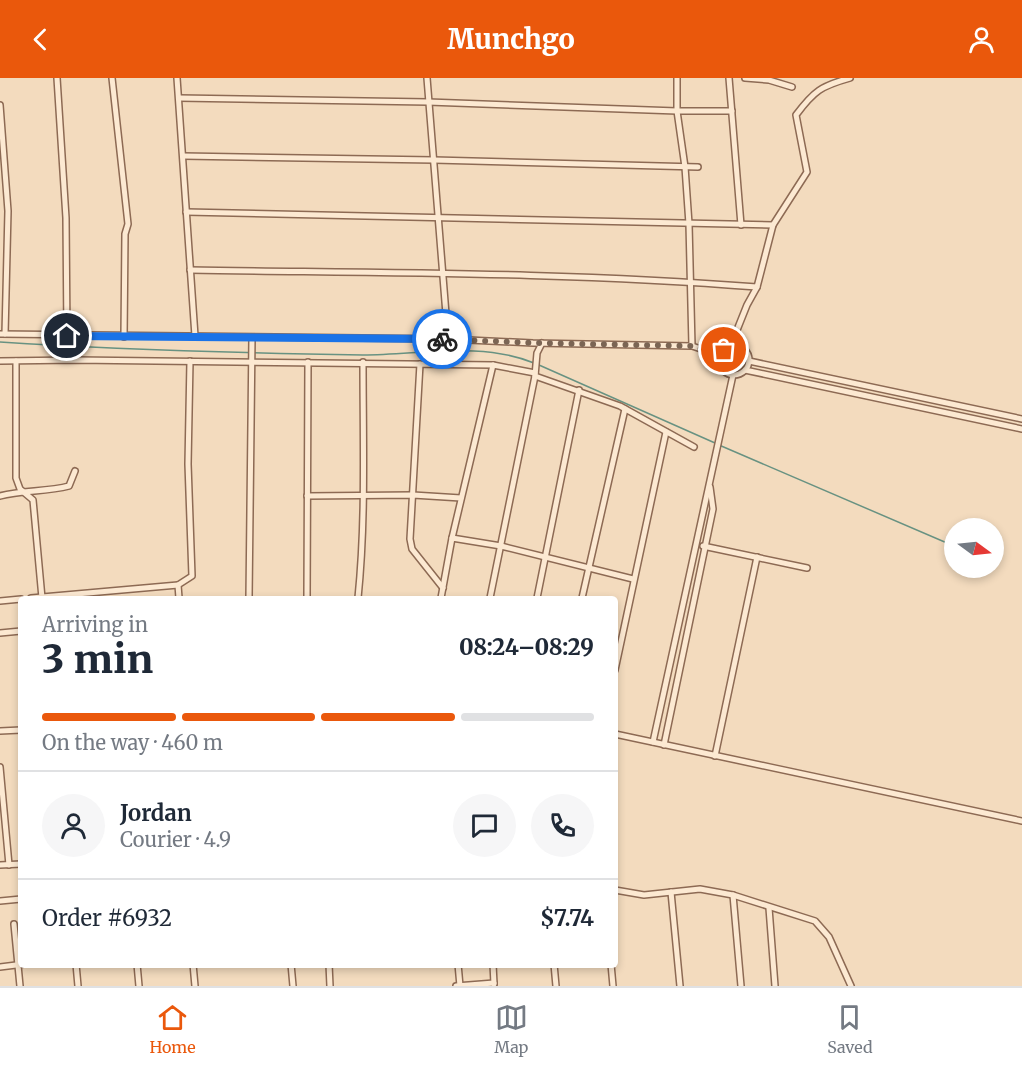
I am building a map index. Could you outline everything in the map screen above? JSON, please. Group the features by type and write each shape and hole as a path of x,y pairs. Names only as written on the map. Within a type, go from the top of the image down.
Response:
{"street":[{"path":"57,78 66,218 67,336"},
{"path":"112,78 128,224 125,234 124,337"},
{"path":"177,78 195,336"},
{"path":"427,78 448,339"},
{"path":"677,78 677,111 685,167 689,224 692,346"},
{"path":"729,78 741,225"},
{"path":"745,78 769,80 792,87"},
{"path":"731,345 743,348 747,353 749,361 742,373 733,375 722,368 720,360 722,352 731,345 757,287 773,225 807,172 796,115 809,97 826,85 850,78"},
{"path":"178,98 428,102 732,111"},
{"path":"0,105 8,211 2,334 448,339 692,346 713,353 720,360"},
{"path":"183,156 698,167"},
{"path":"186,212 773,225"},
{"path":"190,270 442,273 689,282 757,287"},
{"path":"249,596 252,337"},
{"path":"490,596 535,373 537,353 542,343"},
{"path":"0,361 251,361 493,365 535,373 579,390 625,409 694,447"},
{"path":"16,361 16,478 20,489 33,500 42,596"},
{"path":"63,596 178,585 192,576 188,464 190,361"},
{"path":"749,361 1022,419"},
{"path":"307,596 308,362"},
{"path":"358,596 363,495 363,362"},
{"path":"420,364 410,539 412,549 443,588"},
{"path":"441,596 452,538 493,365"},
{"path":"745,369 1022,429"},
{"path":"653,742 733,375"},
{"path":"537,596 579,390"},
{"path":"582,596 625,409"},
{"path":"618,655 666,432"},
{"path":"0,496 14,492 25,493 69,486 75,471"},
{"path":"664,745 712,509 710,483"},
{"path":"307,496 413,495 462,498"},
{"path":"452,538 501,546 633,579"},
{"path":"696,544 807,568"},
{"path":"715,756 757,557"},
{"path":"178,585 179,596"},
{"path":"0,601 18,599"},
{"path":"0,633 18,631"},
{"path":"0,731 18,730"},
{"path":"618,735 1022,821"},
{"path":"0,767 9,865"},
{"path":"0,865 18,864"},
{"path":"618,891 644,896 700,889 733,895 815,921 829,937 851,986"},
{"path":"671,892 680,986"},
{"path":"733,895 741,986"},
{"path":"0,901 18,899"},
{"path":"769,908 775,986"},
{"path":"14,924 18,947"},
{"path":"0,967 18,965"},
{"path":"20,986 21,968"},
{"path":"76,968 78,986"},
{"path":"137,968 139,986"},
{"path":"193,968 195,986"},
{"path":"291,968 293,986"},
{"path":"328,968 330,986"},
{"path":"458,968 459,986 494,984 493,968"},
{"path":"554,968 556,986"},
{"path":"611,968 613,986"}],"waterway":[{"path":"0,342 136,349 363,355 471,351 493,352 534,363"},
{"path":"539,365 715,443"},
{"path":"719,445 944,542"}],"way so far":[{"path":"442,339 692,346 713,353 720,360 724,350"}],"route":[{"path":"67,336 442,339"}]}
